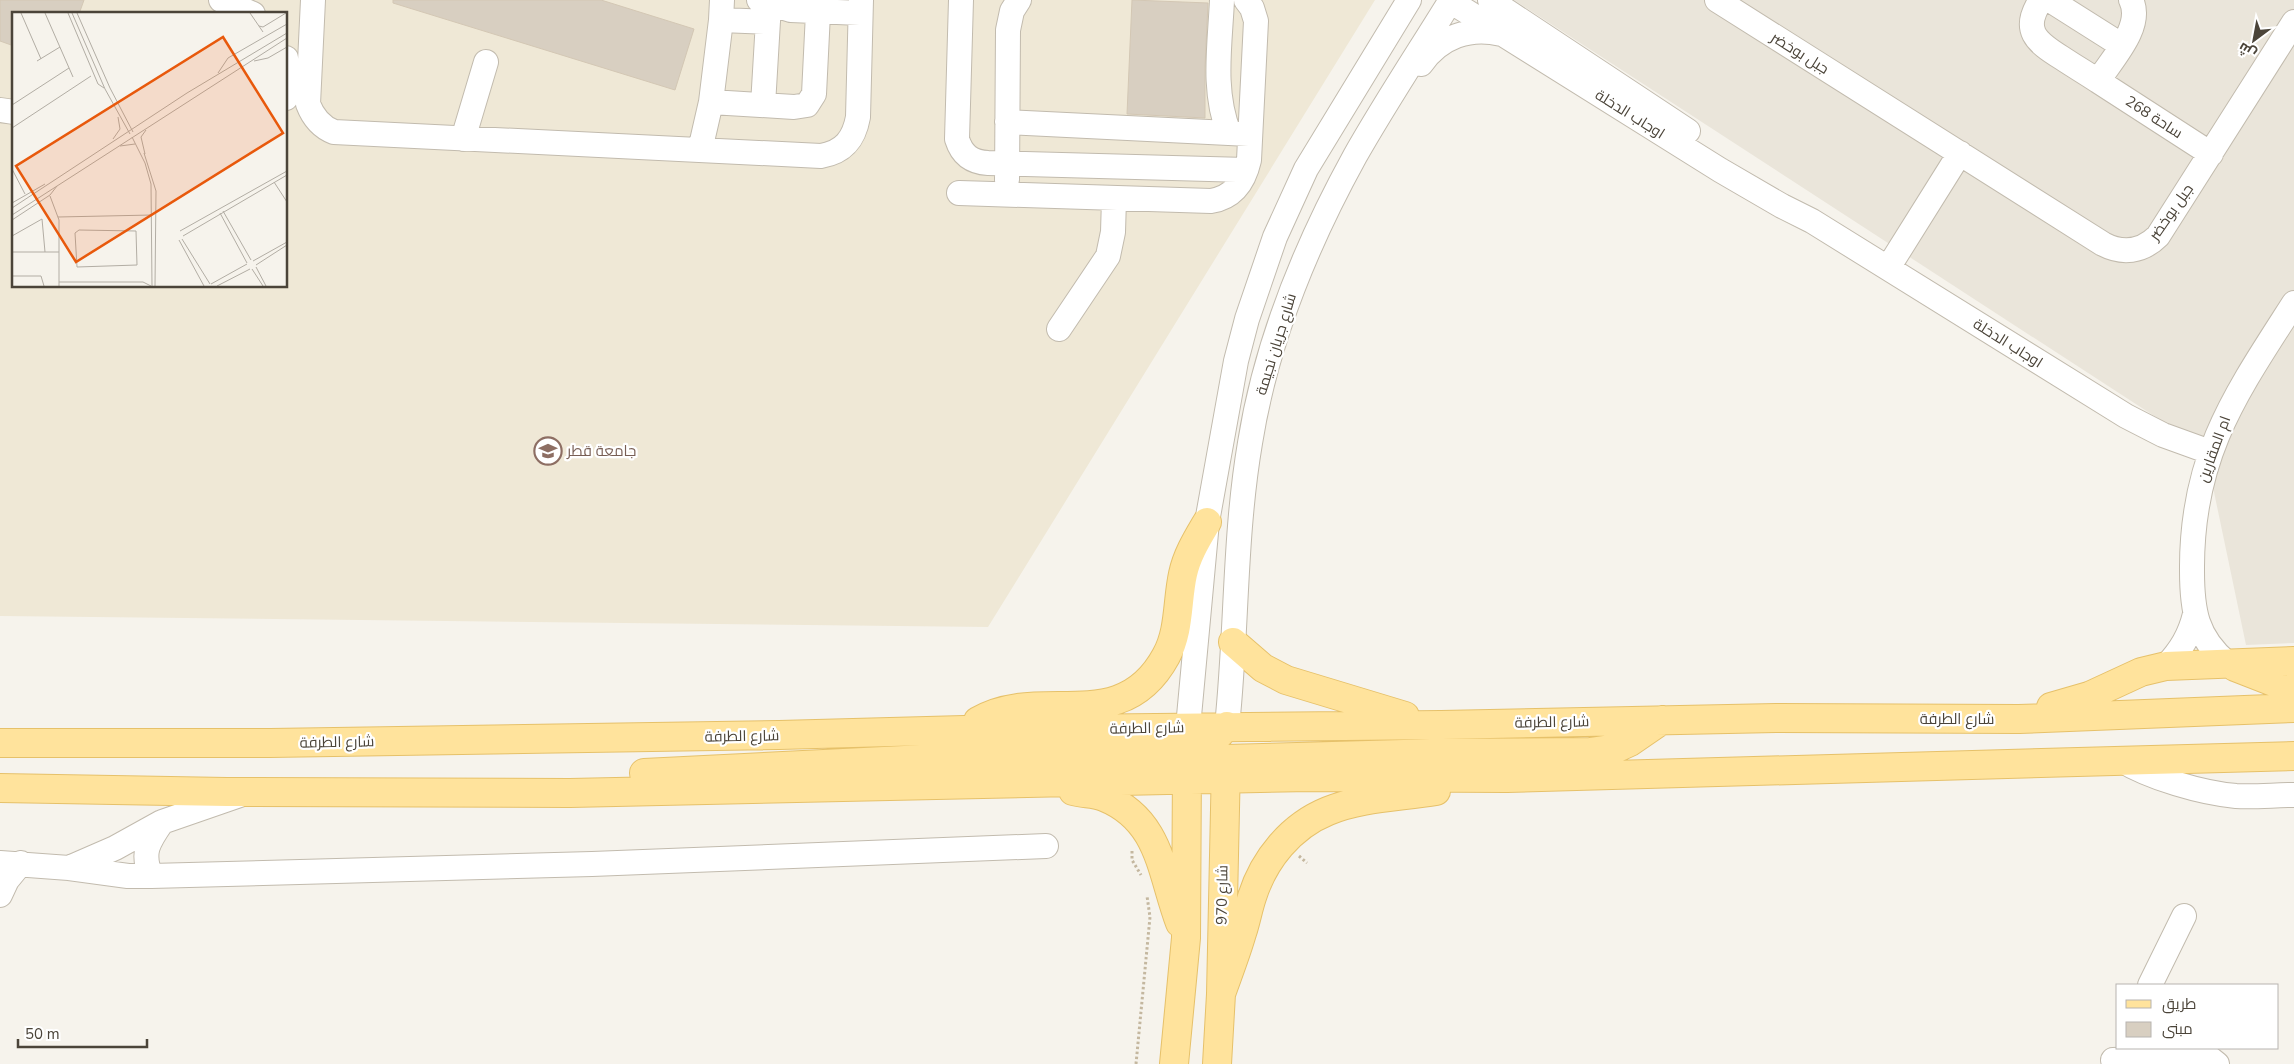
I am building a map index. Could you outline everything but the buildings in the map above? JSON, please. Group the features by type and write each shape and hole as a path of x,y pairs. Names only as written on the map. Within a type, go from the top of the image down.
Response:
{"main road":[{"path":"964,730 995,713 1026,708 1102,704 1137,690 1147,682 1159,667 1172,642 1184,569 1206,522"},
{"path":"1233,642 1263,668 1286,680 1376,709 1441,725"},
{"path":"2019,719 2045,708 2102,691 2140,672 2166,666 2294,661"},
{"path":"2227,663 2267,681 2294,690"},
{"name":"شارع الطرفة","path":"1227,726 1441,725 1662,720 2019,719 2294,708"},
{"path":"1226,769 1440,753 1590,752 1610,749 1630,742 1662,720"},
{"path":"570,793 598,778 629,774 986,756 1187,740 1210,744 1227,726"},
{"name":"شارع 970","path":"1217,1064 1221,994 1227,726"},
{"name":"شارع الطرفة","path":"0,742 280,743 964,730 1187,740"},
{"path":"1174,1064 1186,938 1187,740"},
{"path":"0,788 248,792 570,793 1054,782 1187,781 1202,768 1309,777 1507,778 2294,756"},
{"path":"1221,994 1242,933 1252,895 1267,863 1284,841 1302,825 1328,811 1358,802 1507,778"},
{"path":"1054,782 1075,792 1104,797 1127,811 1147,831 1161,858 1169,894 1186,938"}],"street":[{"path":"221,0 248,12"},
{"path":"313,0 308,104 321,124 328,130 342,134 821,156 840,150 853,136 858,117 860,7 818,13 766,9 722,10 711,102 700,150"},
{"path":"960,0 956,139 959,148 971,160 1007,164 1246,170"},
{"path":"1008,196 1009,21 1019,0"},
{"path":"960,193 1114,199 1218,200 1237,188 1249,160 1239,134 1220,106 1222,0"},
{"path":"1239,134 1256,21 1252,8 1246,0"},
{"name":"شارع جريان نجيمة","path":"1187,740 1206,522 1236,361 1247,319 1269,252 1292,197 1321,141 1409,0"},
{"name":"شارع جريان نجيمة","path":"1227,726 1239,522 1250,442 1268,362 1293,288 1308,251 1356,156 1450,0"},
{"name":"اوجاب الدخلة","path":"1450,0 1720,170 1812,221 2126,416 2163,435 2210,452"},
{"name":"اوجاب الدخلة","path":"1490,0 1729,158 1785,198 1812,221"},
{"name":"جبل بوخضر","path":"1717,0 2103,244 2111,248 2127,251 2144,247 2158,236 2294,22"},
{"name":"ساحة 268","path":"2041,0 2031,22 2034,36 2039,42 2211,154"},
{"path":"2050,0 2122,45"},
{"path":"2098,81 2134,24 2135,8 2131,0"},
{"path":"763,105 766,9"},
{"path":"711,102 801,107 812,100 814,94 818,13"},
{"path":"1356,156 1380,133 1422,62 1440,44 1450,38 1473,31 1485,30 1505,35"},
{"path":"470,140 491,62"},
{"path":"288,79 288,92"},
{"path":"1007,122 1239,134"},
{"path":"1888,268 1960,153"},
{"path":"1059,329 1108,256 1113,232 1114,199"},
{"name":"ام المقارين","path":"2166,666 2182,647 2195,614 2192,546 2194,515 2210,452 2237,392 2294,303"},
{"name":"ام المقارين","path":"2195,614 2206,641 2227,663"},
{"path":"2122,760 2152,775 2222,794 2244,796 2294,795"},
{"path":"70,868 115,848 162,822 248,792"},
{"path":"151,876 146,860 147,849 162,822"},
{"path":"0,895 7,880 11,863 70,868 128,876 151,876 592,864 1046,846"},
{"path":"2150,984 2184,916"},
{"path":"2114,1057 2200,1056 2217,1064"}],"path":[{"path":"1144,883 1132,856 1136,843 1147,831"},
{"path":"1136,1064 1150,917 1146,890"}],"shaded area":[{"name":"جامعة قطر","path":"0,0 1375,0 988,627 0,616"},
{"path":"1514,0 2294,0 2294,643 2246,645 2205,449"}],"place":[{"name":"جامعة قطر","path":"548,451"}]}
